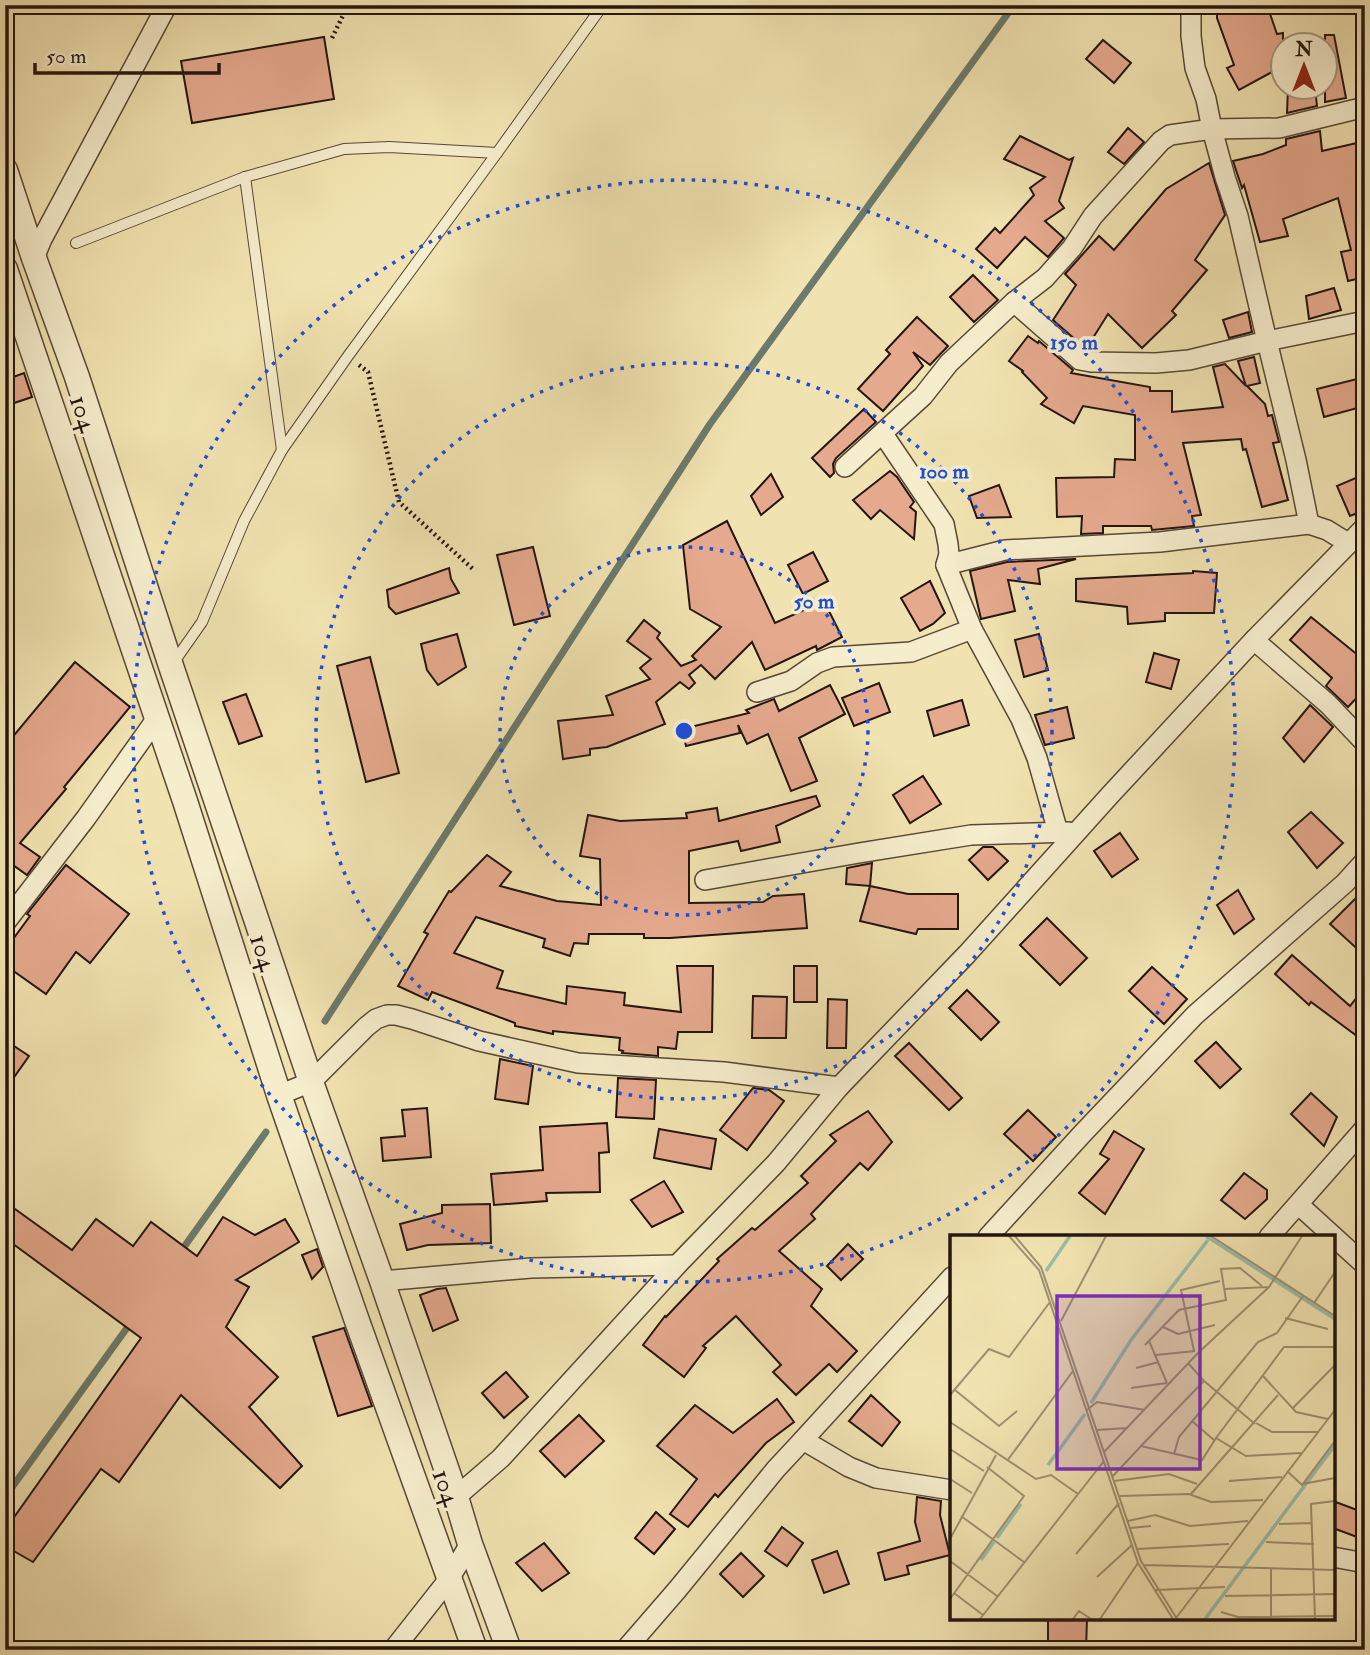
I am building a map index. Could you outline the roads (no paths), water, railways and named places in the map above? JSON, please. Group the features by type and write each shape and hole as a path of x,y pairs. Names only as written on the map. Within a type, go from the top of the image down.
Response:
{"street":[{"path":"34,258 166,5"},
{"path":"1191,5 1195,68 1238,216 1309,524"},
{"path":"845,467 923,396 950,363 1014,302 1045,278 1072,248 1093,216 1161,141 1170,135 1212,129 1279,128 1365,107"},
{"path":"5,170 77,377 171,666 312,1082 470,1544 509,1650"},
{"name":"104","path":"5,269 190,814 279,1095 475,1650"},
{"path":"1014,302 1085,362 1178,361 1365,321"},
{"path":"45,388 77,377"},
{"path":"883,434 944,524 949,555 946,565 972,629 1021,719 1068,832"},
{"path":"946,565 1005,550 1160,542 1309,524 1327,530 1348,543"},
{"path":"456,1497 501,1458 677,1265 776,1163 839,1087 967,954 1068,832 1365,527"},
{"path":"757,692 790,681 817,663 833,657 911,652 972,629"},
{"path":"1254,639 1328,704 1365,743"},
{"path":"5,923 86,818 157,718"},
{"path":"705,880 971,835 1068,832"},
{"path":"990,1235 1195,1015 1345,883 1365,861"},
{"path":"279,1095 312,1082 366,1027 387,1015 412,1019 479,1041 578,1063 724,1072 839,1087"},
{"path":"1271,1235 1365,1128"},
{"path":"1298,1205 1332,1235"},
{"path":"1335,1238 1365,1265"},
{"path":"382,1281 531,1268 677,1265"},
{"path":"625,1650 776,1469 950,1278"},
{"path":"803,1440 849,1467 876,1478 950,1490"},
{"path":"393,1650 449,1579 470,1544"},
{"path":"1335,1557 1365,1563"}],"lane":[{"path":"171,666 202,622 244,521 282,450 603,5"},
{"path":"76,243 245,177 344,149 388,146 497,153"},
{"path":"245,177 282,450"}],"waterway":[{"path":"325,1021 710,424 1014,5"},
{"path":"179,1254 266,1132"},
{"path":"5,1497 132,1321"}]}
